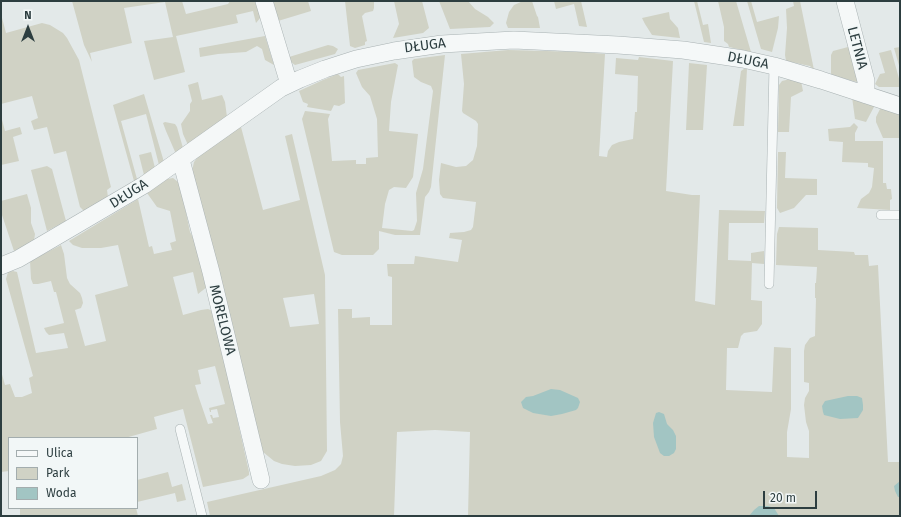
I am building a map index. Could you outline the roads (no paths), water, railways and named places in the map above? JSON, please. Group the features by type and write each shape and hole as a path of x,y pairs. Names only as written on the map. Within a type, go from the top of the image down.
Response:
{"street":[{"path":"264,1 289,84"},
{"name":"LETNIA","path":"845,1 866,81 866,95"},
{"name":"DŁUGA","path":"1,266 18,259 144,184 181,160 249,110 289,84 341,64 394,51 442,44 491,40 535,40 683,50 743,59 774,66 900,106"},
{"name":"MORELOWA","path":"181,160 211,272 261,480"}],"lane":[{"path":"769,284 774,66"},
{"path":"881,214 900,215"},
{"path":"180,429 202,498 202,516"}],"water":[{"path":"551,389 560,390 578,398 580,402 578,408 576,410 551,416 533,413 523,408 521,402 526,397"},
{"path":"848,396 857,396 862,398 863,410 858,418 840,419 824,415 822,406 825,401"},
{"path":"659,412 664,414 667,424 676,436 676,449 674,453 669,456 664,456 660,453 654,437 653,423 656,413"},
{"path":"900,481 900,497 898,497 894,486"},
{"path":"759,506 774,508 779,516 749,516"}]}
